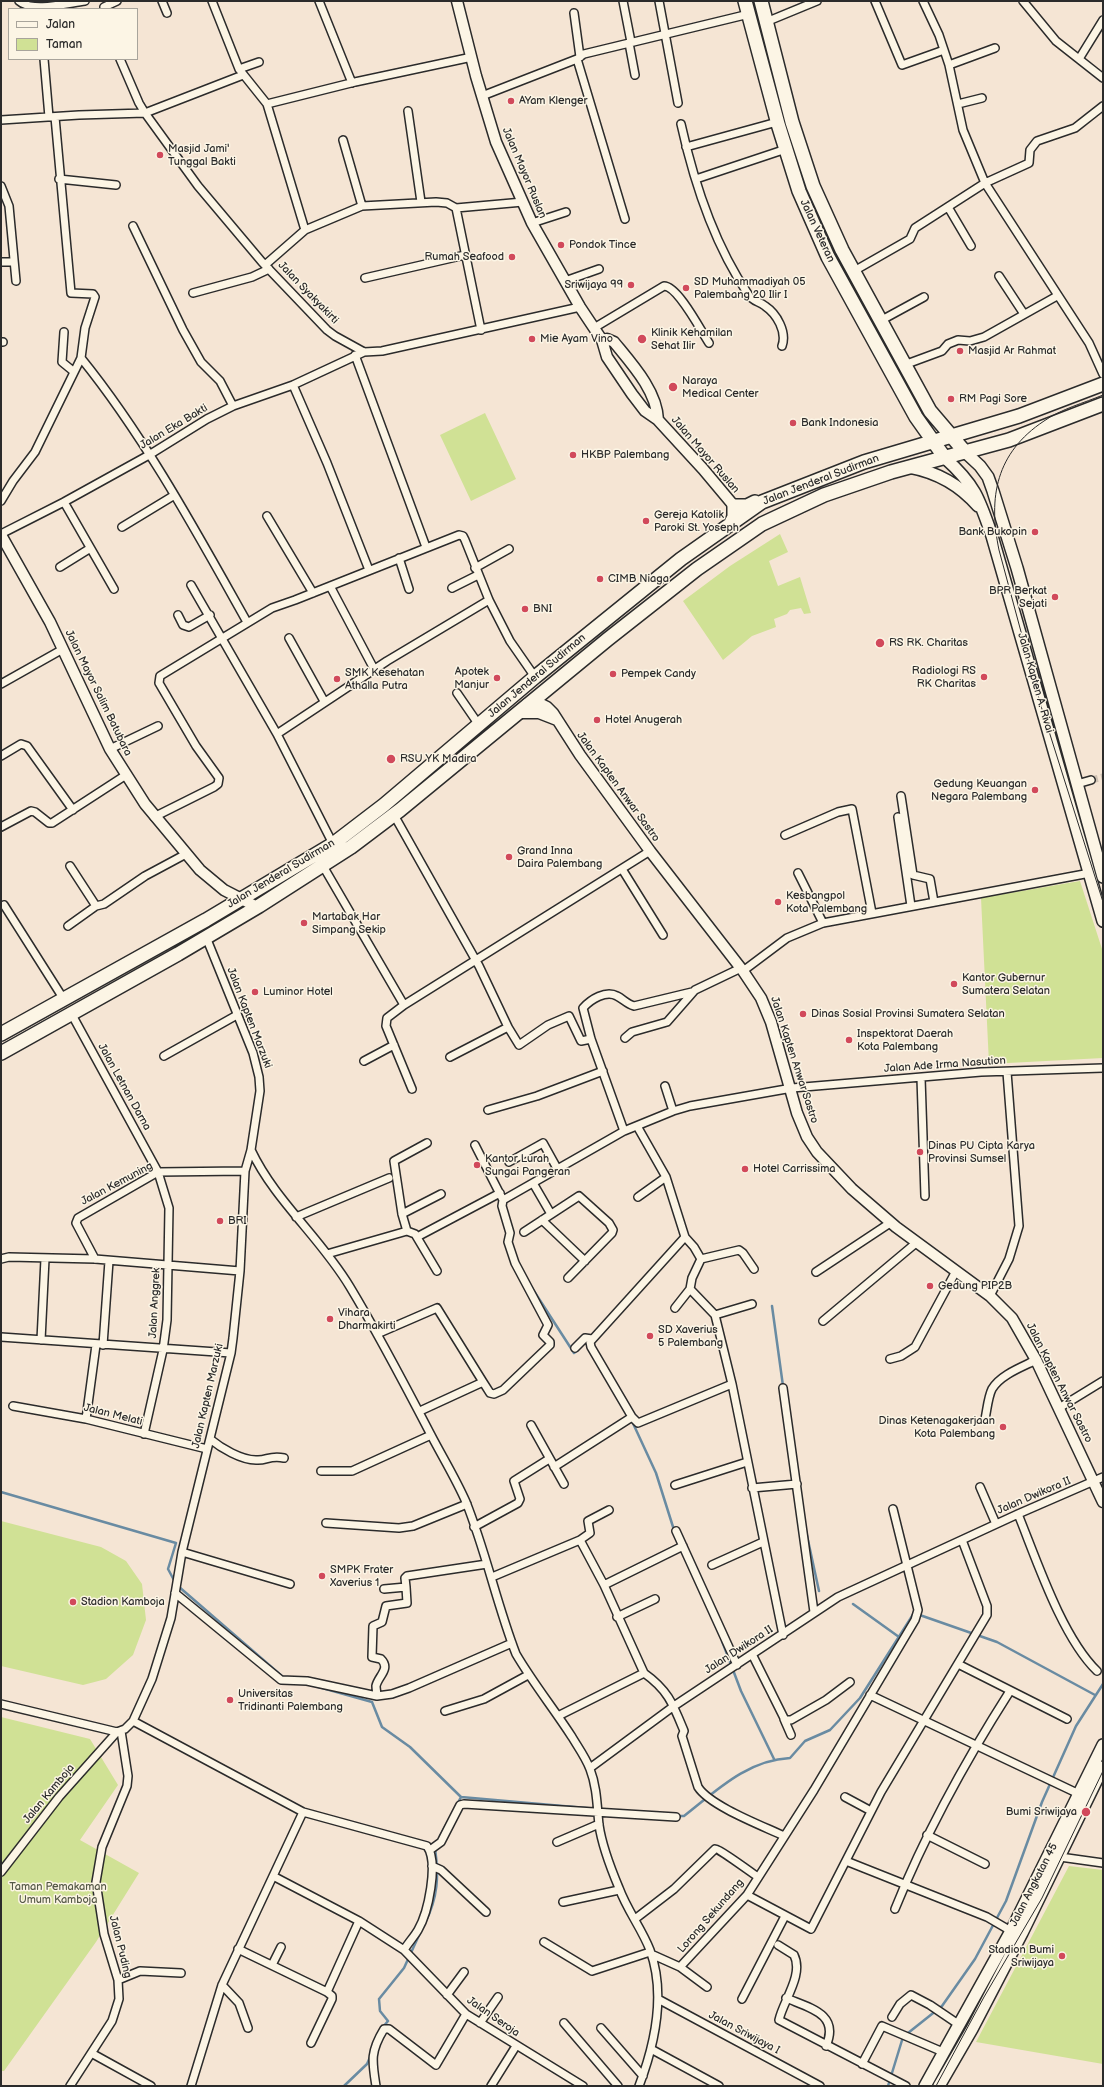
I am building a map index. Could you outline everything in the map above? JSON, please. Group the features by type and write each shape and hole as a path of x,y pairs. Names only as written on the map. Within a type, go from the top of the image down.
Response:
{"highway":[{"name":"Jalan Veteran","path":"745,1 777,122 798,190 828,257 917,420 945,458"},
{"name":"Jalan Veteran","path":"761,1 792,122 813,186 854,271 930,411 965,452"},
{"name":"Jalan Jenderal Sudirman","path":"1,1034 241,899 333,844 384,805 535,677 681,559 762,502 784,492 864,462 1019,416 1103,384"},
{"name":"Jalan Jenderal Sudirman","path":"1,1053 206,937 323,866 394,815 527,704 697,569 762,524 824,495 909,467 1009,440 1103,404"},
{"path":"731,523 734,517 734,506 747,506 765,495 791,483 911,441 916,434 917,420"},
{"path":"518,692 527,704"},
{"path":"63,998 71,1013"}],"main road":[{"name":"Jalan Kapten A. Rivai","path":"965,452 980,466 988,477 993,492 1017,568 1103,877"},
{"name":"Jalan Kapten A. Rivai","path":"945,458 960,471 974,488 984,512 1000,559 1103,921"},
{"path":"909,467 922,469 952,483 969,495 984,512"},
{"name":"Jalan Angkatan 45","path":"925,2086 958,2024 1011,1931 1103,1745"},
{"path":"939,2086 1000,1975 1060,1857 1103,1767"},
{"path":"997,1957 1000,1975"}],"street":[{"path":"16,2 24,6 37,7 85,1"},
{"path":"103,6 116,1"},
{"path":"162,1 167,13"},
{"path":"212,1 241,72 267,104 305,230"},
{"path":"319,1 352,83"},
{"name":"Jalan Mayor Ruslan","path":"459,1 472,58 496,142 532,222 580,307 602,340 607,357 620,377 645,411 658,420 734,506"},
{"path":"623,1 634,75"},
{"path":"659,1 678,103"},
{"path":"766,22 817,1"},
{"path":"875,1 902,65 944,50"},
{"path":"923,1 944,50 949,65 963,130 985,183 1057,296 1089,343 1103,374"},
{"path":"1023,1 1048,32 1103,78"},
{"path":"574,13 578,58 625,219"},
{"path":"482,96 578,58 584,54 748,14"},
{"path":"1079,59 1103,20"},
{"path":"949,65 995,48"},
{"path":"267,104 352,83 472,58"},
{"path":"1,501 13,481 35,452 73,371 81,358 85,328 95,297 93,294 70,293 59,179 44,60"},
{"name":"Jalan Syakyakirti","path":"120,60 138,104 198,186 267,267 327,330 345,343 364,352"},
{"path":"1,120 145,113 241,72 260,62"},
{"path":"958,104 982,98"},
{"path":"854,271 910,239 914,228 985,183 1028,162 1030,150 1034,143 1075,128 1103,106"},
{"path":"408,111 421,202"},
{"path":"686,147 777,122"},
{"path":"682,124 686,147 696,179 708,215 727,260 750,297 755,302 767,307 779,322 783,334 782,346"},
{"path":"343,140 362,206"},
{"path":"696,179 786,149"},
{"path":"59,179 116,185"},
{"path":"1,186 9,206 16,281"},
{"path":"193,293 252,277 267,267 305,230 362,206 421,202 446,203 456,208 523,202"},
{"path":"948,207 971,246"},
{"path":"456,208 481,330"},
{"path":"532,222 566,212"},
{"path":"132,226 183,330 201,362 220,381 233,406"},
{"path":"365,278 465,255"},
{"path":"1,262 14,262"},
{"path":"565,281 599,269"},
{"path":"999,276 1024,314"},
{"path":"594,328 664,286 668,286 676,292 709,343"},
{"path":"904,365 942,351 948,344 958,340 970,341 984,337 1057,296"},
{"path":"880,321 924,297"},
{"path":"364,352 402,347 580,307"},
{"path":"64,332 62,362 73,371"},
{"name":"Jalan Mayor Ruslan","path":"602,340 607,339 614,342 634,368 652,396 658,410 658,420"},
{"name":"Jalan Eka Bakti","path":"1,534 64,502 149,455 206,419 233,406 293,385 364,352"},
{"path":"355,355 426,547"},
{"path":"81,358 108,392 149,455 247,622"},
{"path":"620,377 634,368"},
{"path":"293,385 327,463 369,570"},
{"path":"122,527 173,496"},
{"path":"64,502 114,589"},
{"path":"267,516 313,593"},
{"name":"Jalan Mayor Salim Batubara","path":"1,534 63,649 110,749 154,817 200,870 224,890 257,907"},
{"path":"154,817 218,784 219,778 196,746 159,683 160,676 272,608 426,547 459,535 462,536 489,600 510,641 535,677"},
{"path":"60,567 90,549"},
{"path":"452,588 509,549"},
{"path":"398,558 409,590"},
{"path":"191,585 210,615 221,639 277,734 333,844"},
{"path":"330,586 374,670"},
{"path":"277,734 324,701 489,600"},
{"path":"178,615 183,625 190,627 210,615"},
{"path":"289,638 324,701"},
{"path":"1,684 63,649"},
{"path":"457,693 479,725"},
{"name":"Jalan Kapten Anwar Sastro","path":"527,704 541,704 547,707 650,851 742,969 766,1006 789,1088 802,1125 817,1152 852,1189 890,1222 916,1243 990,1296 1012,1318 1036,1360 1059,1408 1099,1479 1103,1502"},
{"path":"516,713 539,713 557,720"},
{"path":"110,749 158,726"},
{"path":"1,756 22,744 27,746 73,810"},
{"path":"1,828 31,811 35,812 48,824 73,810 126,775"},
{"path":"1076,784 1091,780"},
{"path":"901,796 914,875 930,879 934,902"},
{"path":"785,835 838,812 852,809 872,913"},
{"path":"394,815 476,960 518,1045 548,1026 569,1016 580,1041 591,1039"},
{"path":"898,817 911,906"},
{"path":"412,1089 386,1026 387,1018 404,1005 650,851"},
{"path":"68,926 96,906 104,904 145,876 186,854"},
{"path":"70,866 96,906"},
{"path":"323,866 404,1005"},
{"path":"622,869 663,935"},
{"path":"798,873 824,923"},
{"path":"624,1131 591,1039 583,1009 596,998 605,995 614,995 634,1006 692,992 702,986 742,969 787,938 824,923 1090,873"},
{"path":"4,905 63,998"},
{"name":"Jalan Kapten Marzuki","path":"119,1732 134,1721 152,1678 171,1618 182,1552 231,1353 240,1271 245,1171 251,1150 260,1091 259,1077 253,1053 206,937"},
{"path":"624,1038 632,1032 667,1022 681,1008 692,992"},
{"name":"Jalan Letnan Darna","path":"71,1013 158,1172"},
{"path":"164,1056 237,1015"},
{"path":"450,1057 508,1027"},
{"path":"364,1061 394,1045"},
{"name":"Jalan Ade Irma Nasution","path":"417,1237 533,1183 624,1131 673,1111 750,1094 789,1088 1007,1072 1103,1068"},
{"path":"488,1110 537,1096 603,1071"},
{"path":"990,1296 1009,1259 1019,1226 1007,1072"},
{"path":"921,1078 924,1196"},
{"path":"665,1086 673,1111"},
{"path":"637,1126 666,1177 685,1237 694,1247 701,1260"},
{"path":"427,1143 394,1160 402,1214 407,1231 417,1237 437,1271"},
{"path":"509,1162 543,1143 558,1170"},
{"path":"377,1334 437,1308 482,1382 490,1392 497,1394 550,1344 543,1335 548,1325 515,1263 501,1197 475,1145"},
{"path":"251,1150 257,1162 296,1217 327,1254 349,1285 420,1411 431,1435 456,1479 467,1504 512,1643 528,1675 558,1716 590,1768 599,1809 599,1824 619,1890 651,1953 656,1976 658,2000 651,2049 639,2086"},
{"name":"Jalan Kemuning","path":"95,1259 76,1223 78,1218 158,1172 245,1171"},
{"name":"Jalan Anggrek","path":"144,1434 163,1350 167,1320 170,1215 158,1172"},
{"path":"638,1197 666,1177"},
{"path":"296,1217 389,1178"},
{"path":"533,1183 551,1214"},
{"path":"402,1214 441,1194"},
{"path":"524,1232 577,1196 581,1196 612,1228 612,1233 568,1278"},
{"path":"542,1220 584,1262"},
{"path":"816,1272 890,1222"},
{"path":"327,1254 407,1231"},
{"path":"685,1237 636,1293 592,1339 590,1343 591,1347 630,1418 638,1423 732,1384"},
{"path":"823,1321 916,1243"},
{"path":"674,1308 690,1289 692,1278 701,1260 739,1250 743,1253 754,1269"},
{"path":"1,1259 9,1257 95,1259 240,1271"},
{"path":"41,1340 45,1259"},
{"path":"86,1419 99,1345 109,1261"},
{"path":"890,1359 901,1356 915,1347 956,1271"},
{"path":"690,1289 715,1315 732,1384 783,1635"},
{"path":"715,1315 752,1304"},
{"path":"1,1337 163,1350 231,1353"},
{"path":"575,1348 586,1338 592,1339"},
{"path":"985,1419 992,1390 1000,1379 1036,1360"},
{"path":"1059,1408 1103,1381"},
{"path":"420,1411 482,1382"},
{"path":"783,1388 814,1612"},
{"name":"Jalan Melati","path":"13,1406 86,1419 207,1449"},
{"path":"554,1467 630,1418"},
{"path":"531,1425 564,1484"},
{"path":"321,1471 352,1471 431,1435"},
{"path":"210,1439 234,1453 254,1460 270,1456 284,1458"},
{"path":"474,1527 518,1503 520,1499 514,1481 549,1459"},
{"path":"675,1485 747,1462"},
{"name":"Jalan Dwikora II","path":"590,1768 674,1706 783,1635 814,1612 838,1597 1018,1514 1099,1479"},
{"path":"752,1488 797,1484"},
{"path":"980,1487 996,1524"},
{"path":"326,1523 399,1528 414,1526 467,1504"},
{"path":"893,1509 908,1565"},
{"path":"492,1578 580,1540 590,1533 588,1521 609,1510"},
{"path":"1018,1514 1068,1630 1086,1660 1097,1672"},
{"path":"676,1531 734,1667"},
{"path":"580,1540 604,1585 644,1673 659,1684 674,1706 684,1731 682,1736 698,1786 706,1796 714,1801 784,1836"},
{"path":"747,1895 811,1929 871,1811 987,1615 987,1606 962,1540"},
{"path":"712,1565 763,1542"},
{"path":"604,1585 682,1546"},
{"path":"182,1552 290,1584"},
{"path":"377,1696 377,1685 383,1675 384,1665 381,1659 372,1657 373,1626 381,1622 386,1606 407,1603 405,1578 408,1576 487,1564"},
{"name":"Lorong Sekundang","path":"651,1953 680,1967 747,1895 814,1790 916,1620 918,1610 908,1565"},
{"path":"384,1589 406,1587"},
{"path":"176,1591 281,1679 302,1680 377,1696 392,1694 409,1688 512,1643"},
{"path":"617,1616 655,1599"},
{"path":"752,1654 791,1736"},
{"path":"958,1664 1067,1719"},
{"path":"558,1716 644,1673"},
{"path":"445,1711 484,1699 528,1675"},
{"path":"784,1719 791,1720 826,1700 850,1682"},
{"path":"895,1909 904,1885 927,1836 976,1746 1010,1691"},
{"path":"870,1695 1079,1794"},
{"path":"1,1704 119,1732"},
{"path":"134,1721 303,1812 427,1846 433,1849"},
{"name":"Jalan Kamboja","path":"1,1872 59,1797 119,1732"},
{"name":"Jalan Puding","path":"70,2086 93,2054 115,2014 119,1999 118,1980 104,1934 96,1882 102,1847 127,1786 128,1776 119,1732"},
{"path":"845,1797 871,1811"},
{"path":"406,1952 423,1917 431,1888 436,1868 433,1849 463,1804 599,1809 676,1818"},
{"path":"191,2086 222,1985 303,1812"},
{"path":"557,1842 599,1824"},
{"path":"927,1836 985,1864"},
{"path":"635,1919 674,1889 714,1849 718,1849 758,1877"},
{"path":"1060,1857 1103,1863"},
{"path":"846,1861 987,1917 1011,1931"},
{"path":"436,1868 486,1912"},
{"name":"Jalan Seroja","path":"273,1876 359,1921 406,1952 466,2014 583,2086"},
{"path":"563,1902 619,1890"},
{"path":"742,1999 785,1916"},
{"path":"328,1992 359,1921"},
{"path":"544,1942 592,1971 651,1953"},
{"path":"778,1945 794,1955 796,1959 792,1986 778,2020 826,2046 882,2074 898,2080 906,2086"},
{"path":"272,1965 281,1947"},
{"path":"238,1949 328,1992 332,1998 311,2043"},
{"path":"680,1967 708,1988"},
{"path":"118,1980 140,1971 181,1973"},
{"path":"448,1995 464,1972"},
{"path":"222,1985 240,2003 248,2028"},
{"path":"892,2018 900,2004 909,1995 916,1996 958,2024"},
{"path":"480,2023 498,1997"},
{"path":"786,1998 821,2014 829,2022 830,2036 826,2046"},
{"name":"Jalan Sriwijaya I","path":"658,2000 820,2086"},
{"path":"376,2086 372,2058 377,2041 385,2028 389,2029 436,2065 466,2014"},
{"path":"564,2022 618,2086"},
{"path":"862,2064 881,2027 902,2034 943,2052"},
{"path":"601,2028 643,2076"},
{"path":"491,2086 516,2046"},
{"path":"651,2049 719,2086"},
{"path":"93,2054 141,2084 151,2086"}],"green space":[{"path":"485,413 516,479 471,501 440,435"},
{"path":"780,534 788,552 769,561 778,586 800,577 811,613 804,614 801,608 790,610 787,614 774,619 776,627 752,636 723,660 683,601 730,566"},
{"path":"1080,881 1103,952 1103,1058 989,1064 981,898"},
{"name":"Stadion Kamboja","path":"1,1521 101,1547 126,1561 142,1584 146,1620 133,1655 106,1679 83,1685 1,1666"},
{"name":"Taman Pemakaman Umum Kamboja","path":"1,1717 90,1739 118,1785 80,1840 139,1873 96,1942 4,2071 1,2071"},
{"name":"Stadion Bumi Sriwijaya","path":"1069,1866 1103,1870 1103,2064 976,2042"}],"waterway":[{"path":"532,1288 574,1353 578,1350"},
{"path":"772,1306 783,1386"},
{"path":"631,1419 656,1473 674,1530"},
{"path":"1,1492 176,1543 168,1569 175,1582"},
{"path":"806,1531 819,1591"},
{"path":"178,1586 283,1677"},
{"path":"853,1604 899,1637"},
{"path":"676,1816 684,1816 733,1778 760,1764 790,1758 805,1741 830,1730 860,1698 914,1613 997,1642 1095,1695"},
{"path":"722,1641 741,1691 774,1759"},
{"path":"888,2086 903,2037 942,2006 975,1959 1006,1901 1042,1802 1076,1726 1103,1684"},
{"path":"315,1686 372,1702 382,1727 410,1747 461,1797 597,1809"},
{"path":"440,1836 461,1797"},
{"path":"425,1923 435,1895 437,1877 435,1848"},
{"path":"383,2027 388,2021 380,2011 379,1999 404,1968 420,1933"},
{"path":"344,2086 367,2064 371,2055"}],"tunnel":[{"path":"1091,780 1103,777"}],"tram line":[{"path":"1103,395 1065,410 1044,421 1015,447 999,478 995,512 999,550 1041,706 1103,902"},
{"path":"936,2086 984,1997 1042,1898 1103,1771"}],"place":[{"name":"AYam Klenger","path":"511,101"},
{"name":"Masjid Jami' Tunggal Bakti","path":"160,155"},
{"name":"Pondok Tince","path":"561,245"},
{"name":"Rumah Seafood","path":"512,257"},
{"name":"Sriwijaya 99","path":"631,285"},
{"name":"SD Muhammadiyah 05 Palembang 20 Ilir I","path":"686,288"},
{"name":"Mie Ayam Vino","path":"532,339"},
{"name":"Klinik Kehamilan Sehat Ilir","path":"642,339"},
{"name":"Masjid Ar Rahmat","path":"960,351"},
{"name":"Naraya Medical Center","path":"673,387"},
{"name":"RM Pagi Sore","path":"951,399"},
{"name":"Bank Indonesia","path":"793,423"},
{"name":"HKBP Palembang","path":"573,455"},
{"name":"Gereja Katolik Paroki St. Yoseph","path":"646,521"},
{"name":"Bank Bukopin","path":"1035,532"},
{"name":"CIMB Niaga","path":"600,579"},
{"name":"BPR Berkat Sejati","path":"1055,597"},
{"name":"BNI","path":"525,609"},
{"name":"RS RK. Charitas","path":"880,643"},
{"name":"Pempek Candy","path":"613,674"},
{"name":"Radiologi RS RK Charitas","path":"984,677"},
{"name":"Apotek Manjur","path":"497,678"},
{"name":"SMK Kesehatan Athalla Putra","path":"337,679"},
{"name":"Hotel Anugerah","path":"597,720"},
{"name":"RSU YK Madira","path":"391,759"},
{"name":"Gedung Keuangan Negara Palembang","path":"1035,790"},
{"name":"Grand Inna Daira Palembang","path":"509,857"},
{"name":"Kesbangpol Kota Palembang","path":"778,902"},
{"name":"Martabak Har Simpang Sekip","path":"304,923"},
{"name":"Kantor Gubernur Sumatera Selatan","path":"954,984"},
{"name":"Luminor Hotel","path":"255,992"},
{"name":"Dinas Sosial Provinsi Sumatera Selatan","path":"803,1014"},
{"name":"Inspektorat Daerah Kota Palembang","path":"849,1040"},
{"name":"Dinas PU Cipta Karya Provinsi Sumsel","path":"920,1152"},
{"name":"Kantor Lurah Sungai Pangeran","path":"477,1165"},
{"name":"Hotel Carrissima","path":"745,1169"},
{"name":"BRI","path":"220,1221"},
{"name":"Gedung PIP2B","path":"930,1286"},
{"name":"Vihara Dharmakirti","path":"330,1319"},
{"name":"SD Xaverius 5 Palembang","path":"650,1336"},
{"name":"Dinas Ketenagakerjaan Kota Palembang","path":"1003,1427"},
{"name":"SMPK Frater Xaverius 1","path":"322,1576"},
{"name":"Stadion Kamboja","path":"73,1602"},
{"name":"Universitas Tridinanti Palembang","path":"230,1700"},
{"name":"Bumi Sriwijaya","path":"1086,1812"},
{"name":"Stadion Bumi Sriwijaya","path":"1062,1956"}]}
